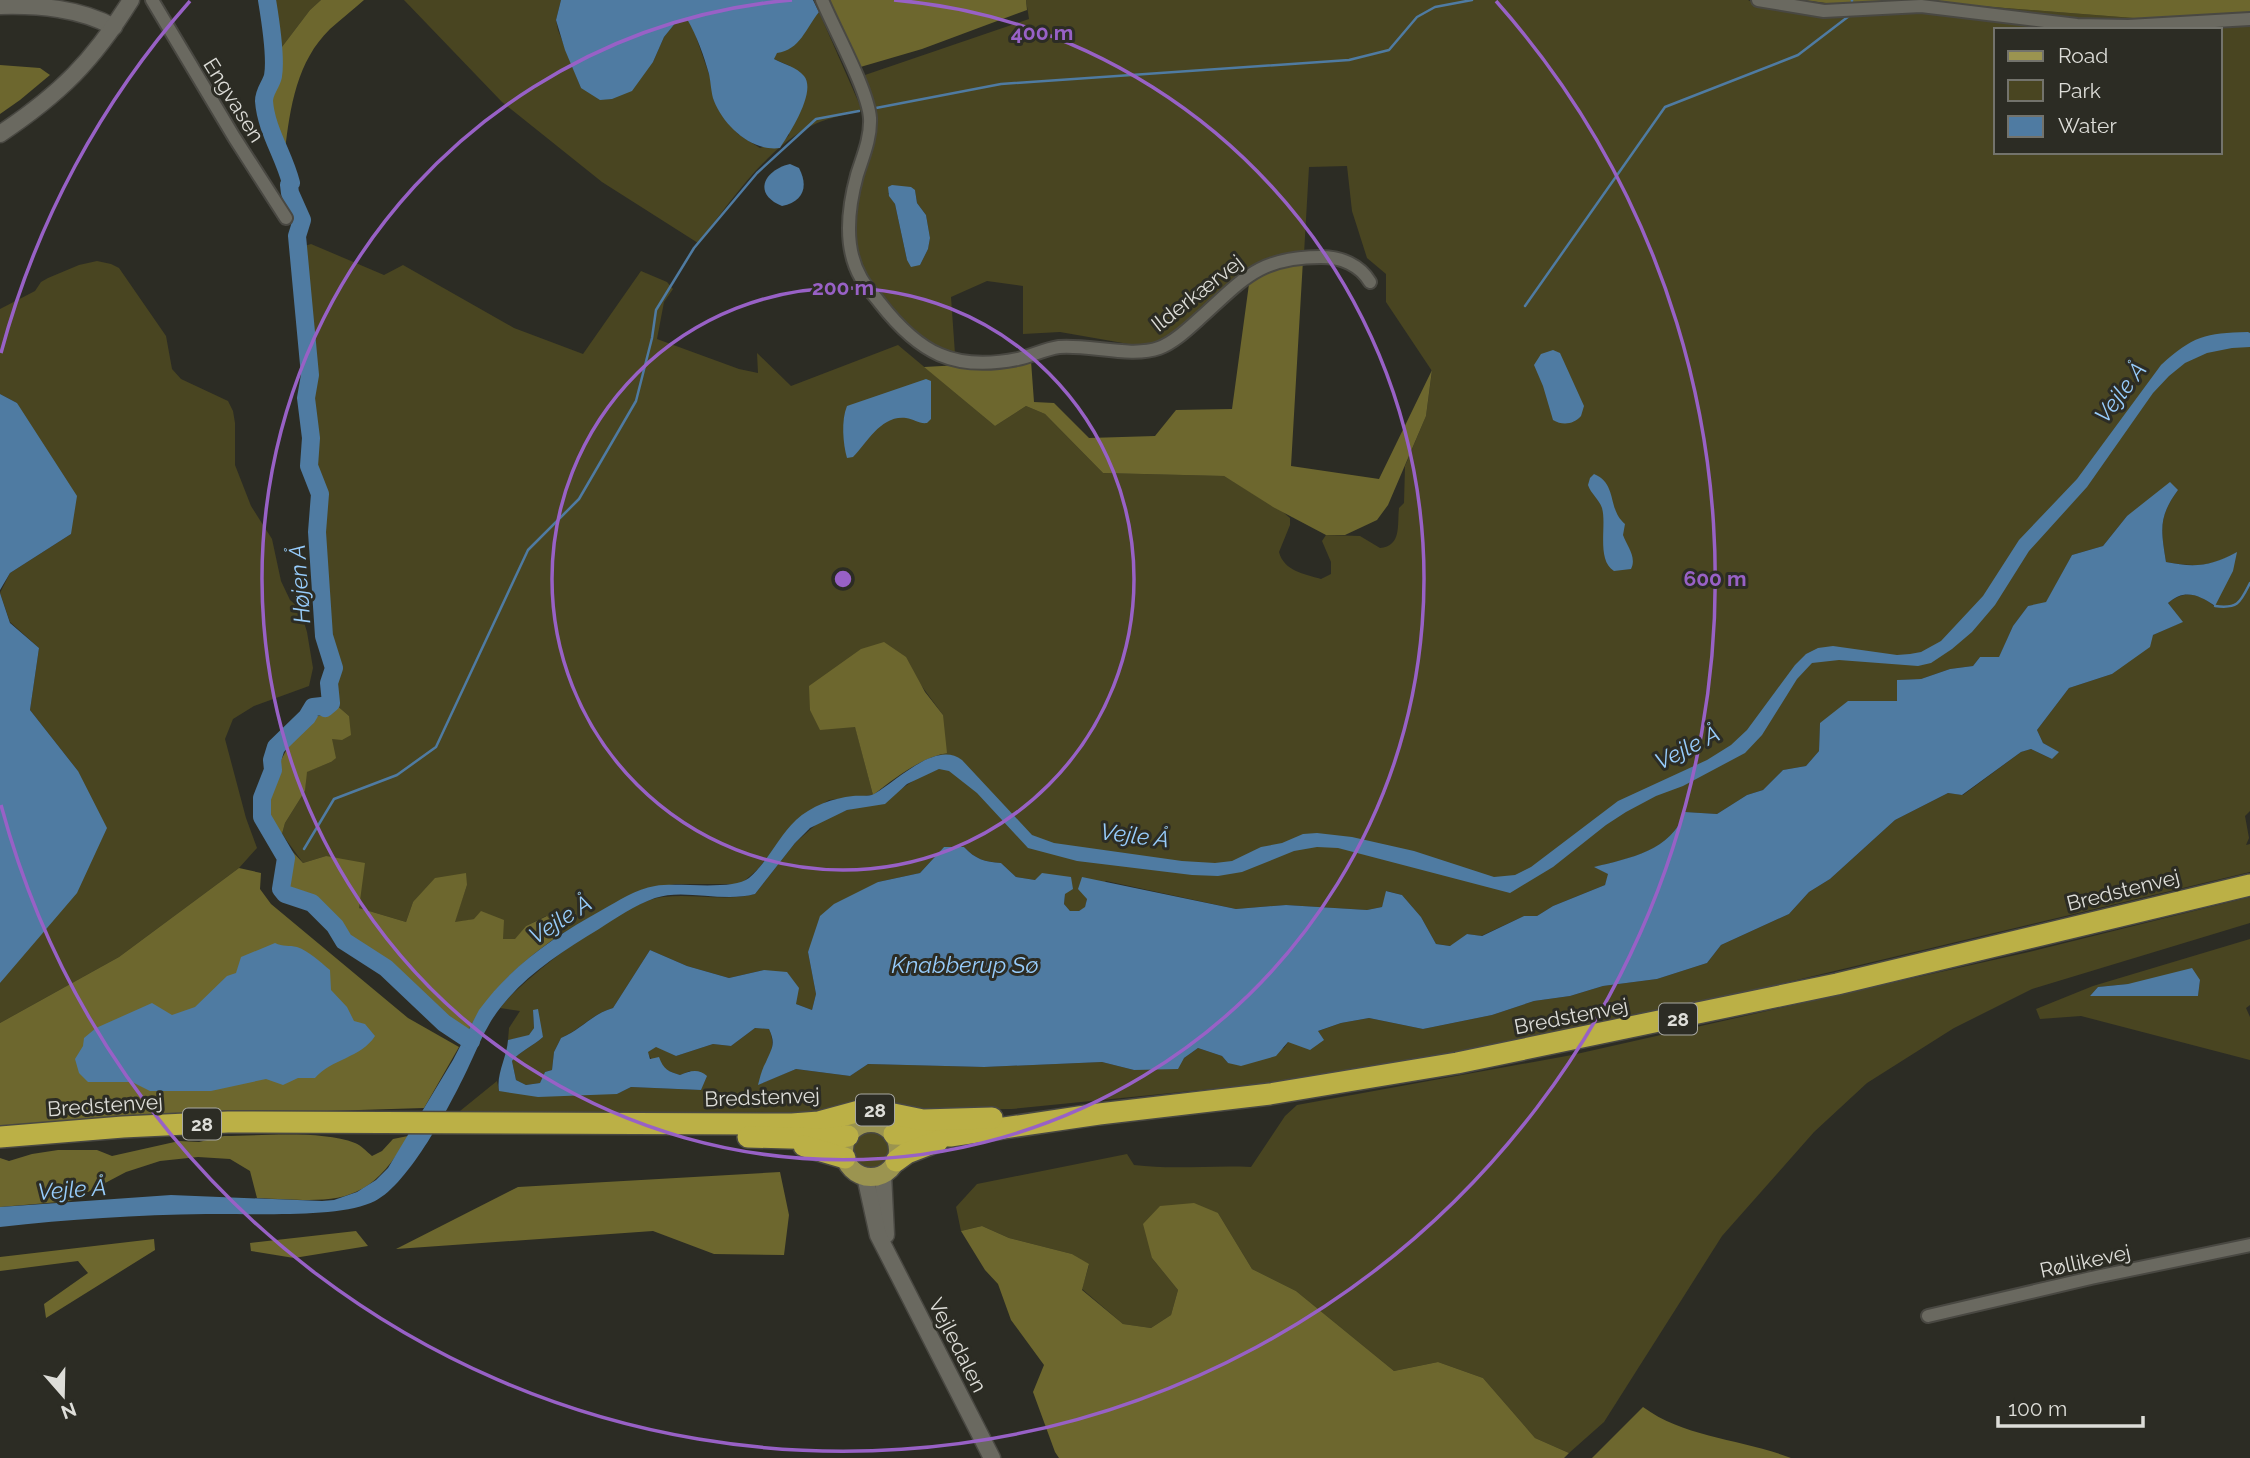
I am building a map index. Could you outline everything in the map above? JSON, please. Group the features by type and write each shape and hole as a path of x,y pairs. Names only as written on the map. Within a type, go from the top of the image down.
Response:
{"highway":[{"name":"Bredstenvej","path":"894,1134 950,1136 1099,1114 1270,1094 1471,1061 1837,984 2250,885"},
{"name":"Bredstenvej","path":"0,1137 228,1122 792,1124 819,1122 863,1110 935,1120 1099,1114"},
{"name":"Bredstenvej","path":"466,1124 778,1139 848,1136"},
{"name":"Bredstenvej","path":"881,1171 907,1153 950,1136"},
{"name":"Bredstenvej","path":"778,1139 845,1158"}],"main road":[{"name":"28","path":"867,1122 885,1126 894,1134 898,1145 881,1171 851,1168 844,1150 848,1136 856,1127 867,1122"}],"street":[{"path":"0,134 39,108 69,82 94,55 131,0"},
{"name":"Engvasen","path":"152,0 220,115 286,218"},
{"name":"Ilderkærvej","path":"822,0 863,93 870,117 868,142 856,178 850,214 849,246 861,278 893,320 919,345 939,355 967,363 1016,359 1058,347 1136,350 1159,348 1185,332 1252,272 1272,263 1301,257 1329,257 1348,262 1363,271 1370,282"},
{"path":"1758,0 1824,11 1922,6 2077,25 2128,26 2250,19"},
{"path":"0,6 54,8 99,19 114,27"},
{"name":"Vejledalen","path":"881,1171 878,1235 992,1458"},
{"name":"Røllikevej","path":"1928,1316 2250,1245"}],"green space":[{"path":"265,0 321,0 310,10 269,64"},
{"path":"404,0 561,0 556,20 558,30 581,88 653,62 664,37 677,21 688,19 710,77 714,101 738,134 760,148 789,135 790,66 774,59 776,53 819,12 862,110 815,124 780,147 750,177 698,243 602,182 502,102"},
{"path":"1026,0 1748,0 1758,5 1792,10 1799,0 1818,3 1915,1 2146,19 2192,16 2250,18 2250,811 2245,816 2249,838 2246,845 2250,844 2250,872 1705,1002 1466,1051 1272,1083 1012,1109 931,1110 877,1100 816,1117 640,1118 460,1111 497,1081 499,1091 617,1094 631,1087 701,1090 690,1071 680,1075 671,1072 657,1064 647,1052 656,1046 676,1056 713,1044 731,1046 755,1028 769,1029 772,1037 771,1051 759,1084 796,1069 850,1076 868,1064 984,1067 1102,1062 1134,1070 1184,1058 1198,1048 1222,1056 1228,1063 1284,1048 1288,1042 1341,1023 1369,1018 1423,1029 1492,1015 1534,1001 1570,996 1603,986 1657,979 1707,963 1721,945 1789,914 1809,892 1830,879 1895,820 1948,793 1963,795 2021,752 2031,749 2052,759 2058,752 2043,743 2037,730 2069,688 2112,674 2153,635 2182,622 2168,603 2174,599 2186,595 2197,596 2214,606 2236,553 2202,565 2166,562 2164,516 2178,490 2127,516 2103,546 2072,555 2046,603 2028,606 2013,626 1999,658 1980,657 1973,666 1950,669 1921,679 1898,680 1898,701 1820,723 1819,751 1806,766 1783,770 1763,790 1747,795 1717,814 1685,812 1679,825 1660,844 1636,856 1595,867 1609,874 1605,885 1553,906 1537,916 1524,916 1481,936 1467,934 1451,946 1436,944 1421,917 1402,895 1387,891 1382,907 1367,910 1286,905 1236,909 1106,881 1087,899 1085,908 1070,911 1064,904 1065,894 1035,880 1016,877 1001,863 981,859 964,847 944,847 920,873 878,882 811,946 808,952 816,994 812,1010 796,1004 764,970 729,978 687,966 650,950 613,1008 561,1038 554,1052 552,1070 545,1072 540,1083 526,1085 516,1080 512,1061 543,1037 533,1010 534,1028 529,1036 508,1040 509,1028 520,1011 500,1008 530,978 576,942 624,912 646,902 675,896 732,897 755,894 795,843 820,821 892,795 919,777 941,768 943,715 915,677 855,726 873,795 829,800 796,821 758,869 741,884 676,884 644,889 561,934 546,916 526,926 515,940 503,939 474,919 454,923 467,885 413,902 406,922 359,908 326,856 303,863 282,834 285,823 305,791 306,772 331,762 331,739 349,716 334,703 329,683 334,668 324,636 321,600 317,532 320,494 309,466 311,438 306,398 309,375 298,248 311,244 384,275 403,265 514,328 583,354 641,271 667,282 673,289 664,302 657,339 739,369 758,373 757,353 791,386 898,345 995,426 1026,406 1045,414 1103,473 1224,476 1290,518 1290,525 1279,552 1285,564 1302,573 1321,579 1331,574 1331,562 1322,541 1326,535 1360,536 1380,548 1392,543 1397,534 1399,508 1404,503 1405,466 1426,416 1432,371 1386,302 1386,274 1367,258 1352,211 1347,166 1309,167 1304,254 1279,256 1159,342 1140,346 1060,332 1023,334 1023,286 987,281 951,297 955,354 938,350 918,338 868,276 853,246 859,189 876,117 865,75 1029,19","holes":["915,190 917,203 926,215 930,238 920,265 907,260 895,204 888,193"]},
{"path":"97,261 119,268 166,336 172,369 181,379 228,401 235,423 235,465 251,506 272,539 281,581 290,600 300,609 313,668 309,686 254,706 233,719 225,739 246,818 257,848 239,868 119,957 0,1023 0,983 8,972 78,771 30,710 39,648 10,622 0,593 10,573 71,534 17,403 0,394 0,309 35,291 41,282 48,278 79,265"},
{"path":"2250,897 2250,923 2032,989 1954,1028 1867,1083 1814,1132 1722,1236 1604,1422 1569,1453 1535,1438 1483,1378 1438,1362 1394,1371 1296,1291 1252,1269 1218,1213 1152,1258 1178,1290 1171,1315 1151,1328 1123,1324 1082,1289 1089,1265 1072,1254 1009,1238 982,1226 961,1231 956,1207 977,1184 1127,1154 1134,1165 1251,1167 1285,1116 1297,1105 1572,1055 2029,952"},
{"path":"2250,939 2250,1005 2246,1008 2250,1017 2250,1060 2081,1016 2040,1019 2036,1009 2093,986","holes":["2200,980 2198,996 2090,996 2098,987"]},
{"path":"871,1129 886,1135 892,1150 886,1165 871,1171 856,1165 850,1150 856,1135"}],"shaded area":[{"path":"321,0 364,0 330,29 310,55 297,86 285,151 267,131 261,109 269,64 310,10"},
{"path":"830,0 1026,0 1027,10 922,49 857,68"},
{"path":"1801,0 2250,0 2250,15 2146,19 1915,1 1834,4"},
{"path":"0,65 40,68 50,75 0,114"},
{"path":"1303,260 1291,466 1379,479 1432,370 1426,416 1388,505 1377,520 1345,535 1326,535 1273,507 1224,476 1103,473 1045,414 1026,406 995,426 924,367 1031,361 1034,402 1054,403 1089,438 1155,436 1176,410 1232,409 1249,284 1272,266"},
{"path":"884,642 906,657 925,692 943,715 947,753 918,764 873,795 855,727 820,730 810,710 809,686 861,649"},
{"path":"334,703 349,716 351,735 342,740 332,739 336,758 307,772 305,791 285,823 282,834 270,828 267,798 276,784 279,764 288,747 318,716 327,714"},
{"path":"291,850 303,863 326,856 365,863 359,908 406,922 413,902 435,878 466,873 467,885 455,922 474,919 481,911 504,920 503,939 515,939 526,926 547,916 561,934 506,979 484,1005 465,1036 391,968 350,937 321,903 291,891 288,876"},
{"path":"239,868 261,873 260,889 271,904 408,1018 459,1047 424,1108 137,1117 0,1128 0,1023 119,957"},
{"path":"224,1136 325,1136 355,1143 372,1156 382,1151 393,1139 408,1136 378,1177 362,1189 345,1196 306,1200 257,1198 250,1171 230,1159 198,1157 160,1161 126,1172 71,1201 0,1207 0,1158 9,1161 58,1150 97,1150 112,1156 179,1141 199,1142"},
{"path":"780,1172 789,1215 784,1255 714,1254 653,1231 396,1249 518,1187"},
{"path":"1194,1203 1218,1213 1252,1269 1296,1291 1394,1371 1438,1362 1483,1378 1535,1438 1569,1453 1564,1458 1059,1458 1033,1392 1044,1365 1011,1320 998,1284 985,1270 961,1231 982,1226 1009,1238 1072,1254 1089,1264 1082,1290 1123,1324 1151,1328 1171,1315 1178,1290 1152,1258 1143,1224 1160,1206"},
{"path":"356,1231 368,1246 294,1258 251,1251 250,1243"},
{"path":"154,1239 155,1250 46,1318 44,1304 88,1273 78,1261 0,1271 0,1257"},
{"path":"1643,1407 1695,1432 1791,1458 1592,1458"}],"water":[{"path":"561,0 813,0 819,12 797,43 777,53 774,59 804,76 807,92 800,113 780,148 759,146 740,135 725,119 714,101 705,60 687,19 677,21 664,37 653,62 632,91 612,99 600,100 581,88 565,50 556,20"},
{"path":"790,164 799,168 804,187 795,201 782,206 767,195 765,183 774,171"},
{"path":"892,185 915,190 917,203 926,215 930,238 920,265 911,267 907,260 895,204 889,196 888,187"},
{"path":"2248,332 2250,347 2207,353 2185,363 2153,393 2087,487 2029,551 1995,605 1972,632 1952,649 1931,663 1918,666 1839,660 1812,663 1797,679 1762,735 1745,753 1626,812 1553,867 1510,893 1338,848 1317,847 1294,851 1242,872 1218,876 1077,861 1028,848 977,793 949,771 939,769 907,784 885,804 847,810 810,828 755,894 730,897 678,894 655,898 619,916 539,969 501,1006 428,1142 401,1178 375,1201 359,1207 317,1213 129,1216 0,1227 0,1207 171,1195 322,1201 357,1192 376,1180 388,1168 453,1060 479,1010 505,979 551,941 641,890 665,885 741,882 756,872 790,827 808,811 838,799 874,794 917,765 941,755 952,755 962,760 1032,835 1054,843 1215,863 1232,861 1261,847 1282,843 1303,834 1317,833 1352,837 1414,851 1494,877 1515,875 1531,867 1618,801 1707,760 1731,745 1747,730 1806,654 1818,648 1833,646 1897,655 1910,654 1921,652 1941,641 1983,596 2019,540 2077,479 2161,365 2200,338"},
{"path":"1553,350 1560,353 1584,406 1581,416 1568,423 1553,420 1534,365 1541,354"},
{"path":"926,379 931,381 931,419 927,423 906,418 889,421 876,431 853,457 847,458 843,432 847,406"},
{"path":"0,394 17,403 77,496 71,534 10,573 0,590"},
{"path":"1594,474 1601,478 1610,490 1619,518 1625,524 1623,535 1632,556 1631,569 1614,571 1605,559 1602,508 1588,485"},
{"name":"Knabberup Sø","path":"2170,482 2178,490 2164,516 2166,562 2203,565 2237,552 2233,571 2215,606 2203,598 2191,595 2174,599 2168,603 2183,622 2153,635 2150,647 2112,674 2069,688 2037,730 2043,743 2059,752 2052,759 2031,749 2021,752 1962,795 1948,793 1895,820 1830,879 1809,892 1789,914 1721,945 1707,963 1657,979 1603,986 1570,996 1534,1001 1492,1015 1423,1029 1369,1018 1341,1023 1318,1031 1324,1040 1310,1050 1288,1042 1276,1056 1241,1066 1228,1063 1222,1056 1198,1048 1184,1058 1178,1069 1134,1070 1102,1062 984,1067 868,1064 850,1076 796,1069 758,1085 773,1042 769,1029 755,1028 731,1046 713,1044 676,1056 656,1047 648,1052 650,1059 659,1057 673,1073 704,1073 707,1076 701,1090 631,1087 617,1094 538,1097 499,1091 499,1078 508,1040 529,1035 534,1028 533,1010 538,1009 543,1037 512,1061 516,1080 526,1085 540,1083 545,1072 552,1070 554,1052 561,1038 613,1008 650,950 687,966 729,978 764,970 787,972 799,988 796,1004 812,1010 816,994 808,952 820,916 834,904 878,882 920,873 944,847 964,847 981,859 1001,863 1016,877 1035,880 1042,873 1071,877 1073,889 1065,894 1064,904 1070,911 1079,911 1085,907 1087,899 1078,889 1082,877 1236,909 1286,905 1367,910 1382,907 1386,891 1402,895 1421,917 1436,944 1450,946 1467,934 1482,936 1524,916 1537,916 1553,906 1605,885 1608,874 1594,867 1635,856 1660,844 1679,825 1685,812 1717,814 1747,795 1763,790 1783,770 1806,766 1819,751 1820,723 1848,701 1897,701 1897,680 1921,679 1950,669 1973,666 1980,657 1999,657 2013,626 2028,606 2046,602 2072,555 2103,546 2127,516"},
{"path":"0,593 10,623 39,648 30,710 78,771 107,828 77,893 0,983"},
{"path":"275,943 297,947 330,970 331,990 347,1007 354,1021 365,1024 375,1036 369,1043 315,1078 298,1078 283,1085 266,1079 211,1091 150,1091 132,1082 88,1082 79,1073 75,1059 83,1046 84,1038 96,1028 152,1003 172,1015 195,1007 227,976 236,973 241,957"},
{"path":"2192,968 2200,980 2198,996 2090,996 2098,987 2128,984"}],"waterway":[{"name":"Højen Å","path":"267,0 274,69 265,94 265,112 291,183 290,193 302,220 297,236 310,375 306,398 311,438 309,466 320,494 317,532 324,636 334,668 329,683 331,703 325,708 313,707 307,717 276,747 272,760 273,770 262,798 262,817 286,858 281,889 285,894 312,903 335,926 344,941 386,968 444,1023 471,1041"},
{"path":"876,108 1001,84 1349,60 1389,50 1417,17 1435,7 1472,0"},
{"path":"1525,306 1665,107 1798,55 1849,16"},
{"path":"304,849 334,799 397,775 436,747 528,550 579,499 636,401 652,338 656,310 694,248 757,173 816,119 859,111"},
{"path":"2215,606 2234,605 2244,595 2250,583"}],"water label":[{"name":"Vejle Å","path":"2120,392"},
{"name":"Vejle Å","path":"1687,747"},
{"name":"Vejle Å","path":"1135,835"},
{"name":"Vejle Å","path":"560,919"},
{"name":"Vejle Å","path":"72,1189"}]}
